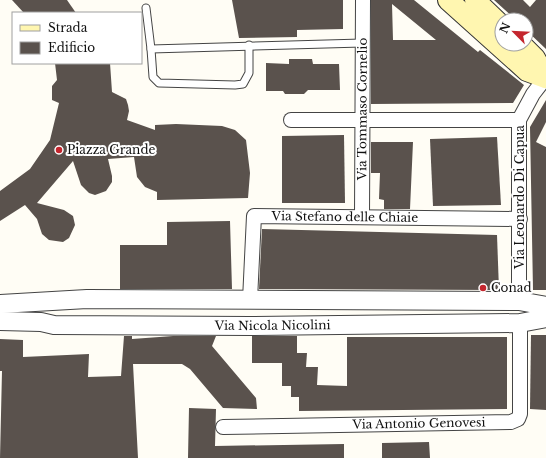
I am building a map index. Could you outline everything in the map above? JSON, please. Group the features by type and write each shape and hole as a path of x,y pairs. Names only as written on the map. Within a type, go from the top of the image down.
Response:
{"main road":[{"path":"448,0 527,71 546,78"},
{"path":"476,0 494,18"},
{"path":"529,52 535,58 546,78"}],"street":[{"name":"Via Tommaso Cornelio","path":"362,217 363,0"},
{"name":"Via Leonardo Di Capua","path":"520,301 519,120 530,98 546,78"},
{"path":"291,120 519,120"},
{"name":"Via Stefano delle Chiaie","path":"250,300 254,216 520,219"},
{"name":"Via Nicola Nicolini","path":"0,304 87,299 520,301 546,306"},
{"path":"41,322 36,319 34,311 39,304 46,301"},
{"path":"520,301 520,323"},
{"name":"Via Nicola Nicolini","path":"0,321 41,322 54,325 250,326 520,323 546,318"},
{"name":"Via Antonio Genovesi","path":"223,427 511,422 518,420 520,414 520,323"}],"lane":[{"path":"146,8 153,77 158,83 243,84 249,73 249,45"},
{"path":"151,49 249,45 362,43"}],"building":[{"path":"12,0 67,0 75,12 23,12"},
{"path":"232,0 343,0 343,29 297,30 297,37 239,38"},
{"path":"371,0 414,0 478,52 480,50 524,85 513,103 371,104","holes":["392,4 436,40 393,40"]},
{"path":"494,0 523,0 530,7 536,0 546,0 546,49 534,38 534,12 507,12"},
{"path":"289,59 312,59 313,64 339,64 340,90 308,90 304,94 285,94 283,91 266,91 266,63 289,64"},
{"path":"55,64 110,64 112,92 126,99 129,111 127,120 155,130 155,125 176,124 222,126 235,130 246,140 250,173 248,198 157,200 157,192 145,187 137,177 134,157 108,159 112,182 106,191 95,195 89,193 81,185 73,161 37,203 64,210 73,216 75,225 69,238 63,242 49,240 42,234 37,219 25,205 0,221 0,191 30,169 50,140 59,103 52,100 52,86 57,80"},
{"path":"546,100 546,122 536,142 546,147 546,290 533,290 530,127"},
{"path":"344,135 345,203 282,203 282,136"},
{"path":"497,137 501,205 433,206 430,139"},
{"path":"371,142 413,142 410,209 384,209 384,200 379,199 380,173 371,173"},
{"path":"230,221 232,289 120,289 120,245 167,245 167,222"},
{"path":"262,229 497,235 499,290 259,289"},
{"path":"531,335 546,335 546,410 530,409"},
{"path":"124,336 132,336 132,339 173,336 216,336 212,346 256,398 257,409 223,408 190,369 182,364 133,364 138,458 0,458 2,371 0,371 0,339 23,340 23,357 89,354 88,377 121,376"},
{"path":"252,336 297,336 297,353 307,353 306,367 318,367 317,385 347,386 347,337 507,337 507,409 299,411 299,397 291,397 291,386 282,386 282,363 252,363"},
{"path":"189,408 216,409 215,446 344,444 344,458 188,458"},
{"path":"429,442 430,458 382,458 382,443"}],"place":[{"name":"Piazza Grande","path":"59,150"},
{"name":"Conad","path":"483,288"}]}
